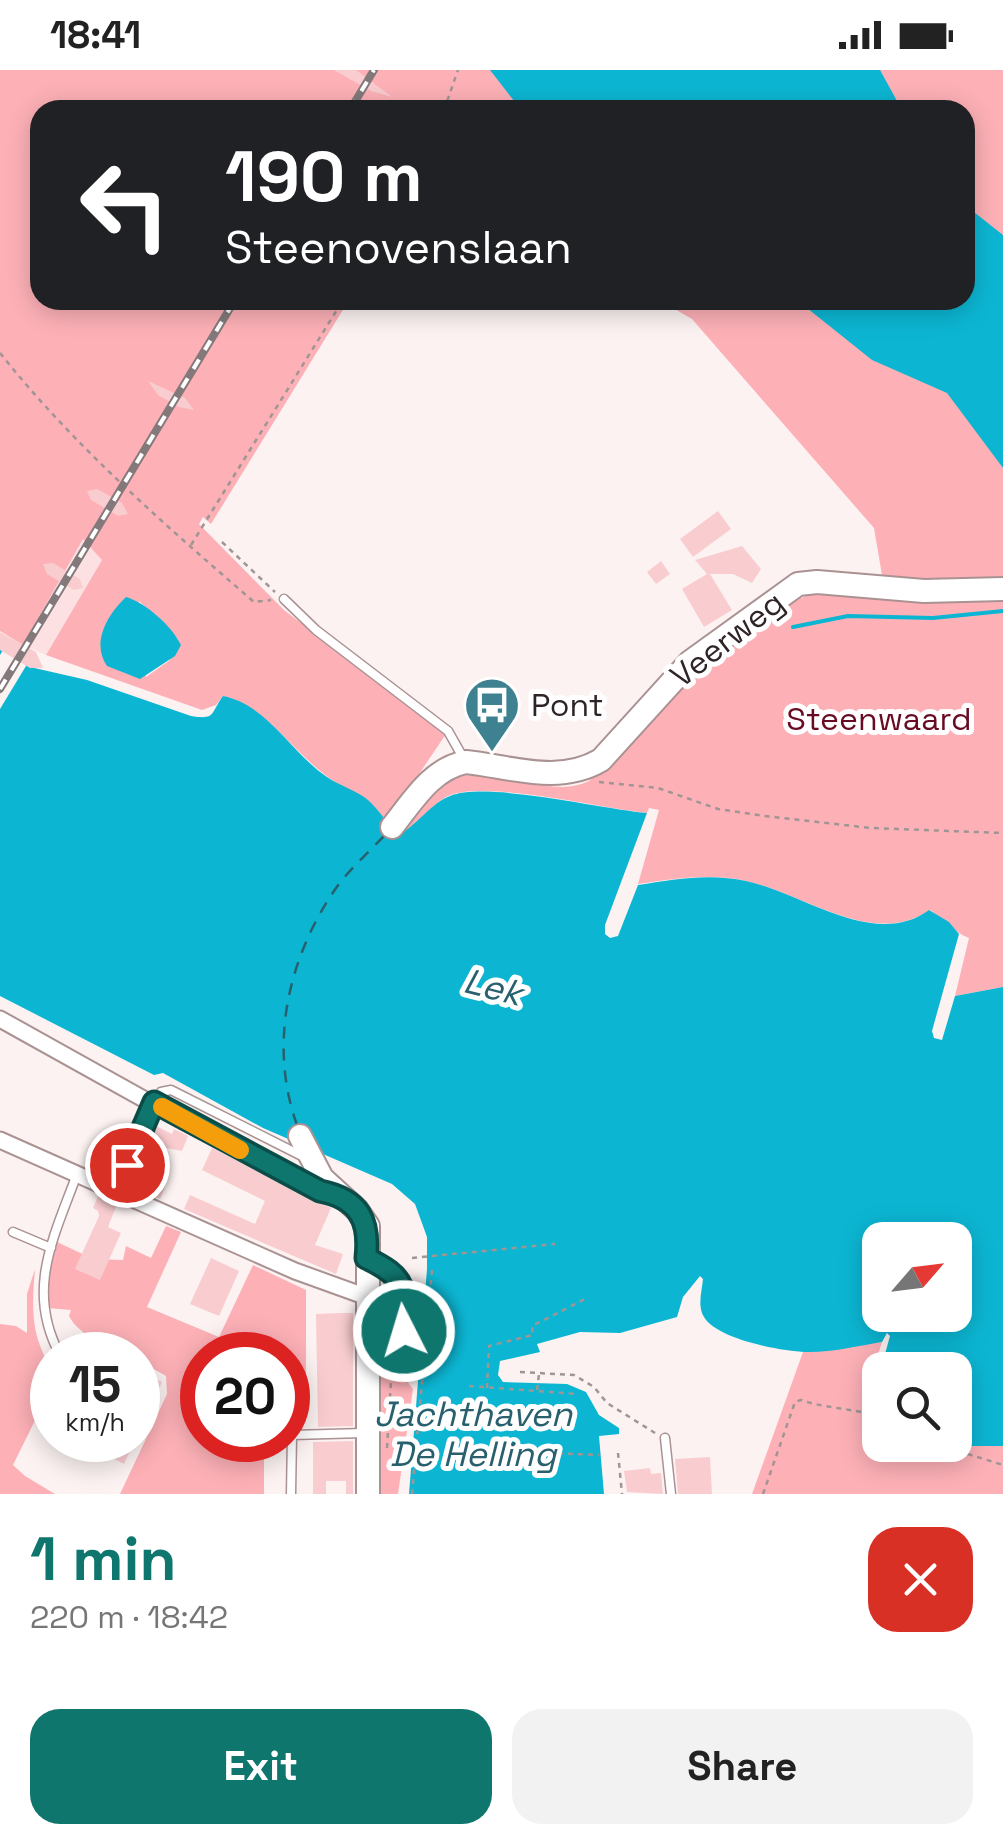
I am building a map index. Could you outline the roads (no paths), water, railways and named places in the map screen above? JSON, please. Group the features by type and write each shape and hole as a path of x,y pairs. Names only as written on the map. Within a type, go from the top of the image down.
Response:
{"street":[{"name":"Veerweg","path":"466,762 566,774 601,760 690,662 798,584 818,582 924,591 1003,589"},
{"path":"392,827 433,778 454,764 466,762"},
{"path":"0,1019 320,1191 338,1194"},
{"path":"116,1190 154,1102"},
{"path":"300,1136 311,1160 368,1226 368,1494"},
{"path":"0,1140 295,1271 367,1297"}],"lane":[{"path":"284,600 316,630 448,730 466,762"},
{"path":"154,1102 161,1092 171,1090 311,1160"},
{"path":"48,1332 42,1283 76,1173"},
{"path":"13,1232 50,1248"},
{"path":"366,1258 390,1269 401,1285 405,1302 402,1360"},
{"path":"291,1494 292,1435 368,1433"},
{"path":"665,1438 670,1494"}],"water":[{"path":"490,70 880,70 896,100 513,100"},
{"path":"975,213 1003,235 1003,468 947,393 872,360 810,310 975,310"},
{"path":"126,597 158,616 181,645 175,656 140,679 107,666 102,657 103,630"},
{"path":"0,648 30,667 87,680 191,716 209,716 223,696 239,701 266,719 327,777 368,800 400,834 443,799 467,792 517,794 647,813 605,925 605,934 610,938 618,936 638,885 692,878 746,881 862,922 908,921 929,910 949,922 959,934 932,1031 934,1038 942,1040 955,996 1003,987 1003,1446 972,1446 972,1352 886,1352 890,1336 887,1333 882,1342 814,1352 750,1342 722,1332 704,1317 700,1276 683,1297 677,1317 620,1333 580,1332 537,1344 540,1352 500,1361 498,1375 503,1382 567,1384 586,1392 599,1415 619,1428 619,1434 599,1436 604,1494 409,1494 427,1269 427,1237 415,1204 392,1184 263,1128 163,1073 154,1075 0,996"}],"waterway":[{"path":"793,627 848,616 933,618 1003,611"}],"railway":[{"path":"356,100 374,70"},
{"path":"0,689 229,310"}],"place":[{"name":"Pont","path":"492,754"}],"park label":[{"name":"Steenwaard","path":"879,719"}],"water label":[{"name":"Lek","path":"493,987"},
{"name":"Jachthaven De Helling","path":"473,1434"}]}
